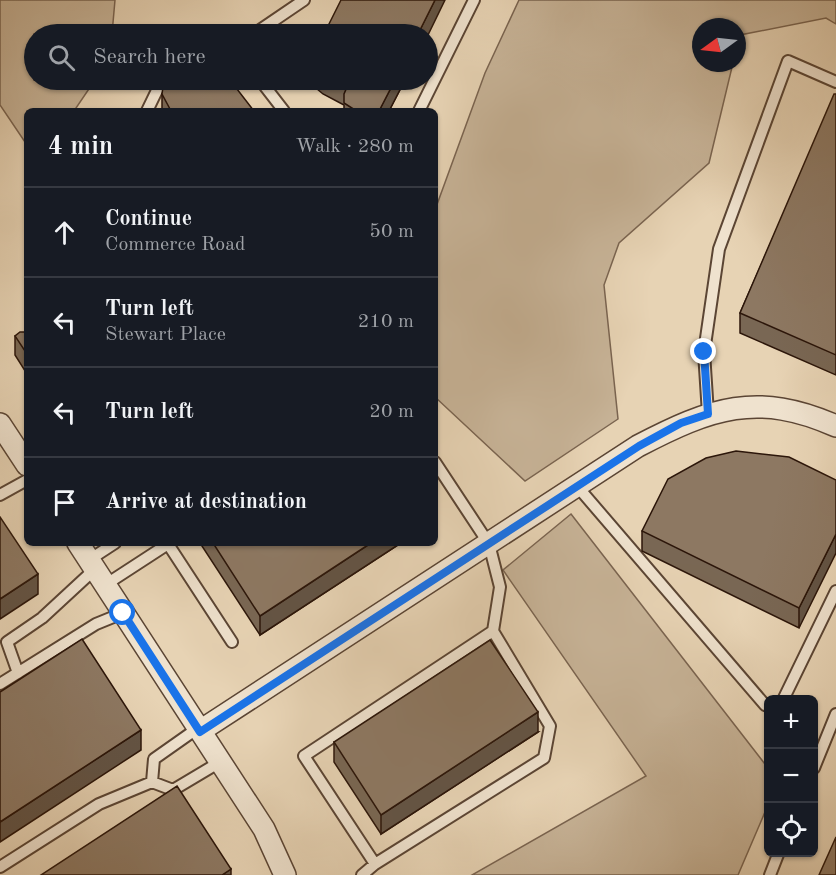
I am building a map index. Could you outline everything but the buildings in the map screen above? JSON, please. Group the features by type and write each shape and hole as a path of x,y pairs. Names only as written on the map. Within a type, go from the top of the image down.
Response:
{"street":[{"path":"199,730 639,446 681,423 708,414 743,407 783,408 836,426"},
{"path":"0,424 24,460"},
{"path":"92,564 264,829 285,875"}],"lane":[{"path":"269,24 304,0"},
{"path":"438,73 474,0"},
{"path":"708,414 704,352 719,249 788,61 836,82"},
{"path":"148,108 157,90"},
{"path":"268,90 282,108"},
{"path":"420,108 429,90"},
{"path":"362,875 375,864 544,758 550,726 493,631 500,588 489,544 438,467"},
{"path":"0,495 24,482"},
{"path":"577,486 764,704"},
{"path":"18,673 7,642 42,618 112,546"},
{"path":"92,564 160,546"},
{"path":"169,546 232,642"},
{"path":"785,695 836,591"},
{"path":"0,684 96,624 123,613"},
{"path":"375,864 304,756 493,631"},
{"path":"818,756 836,714"},
{"path":"152,782 154,759 199,730"},
{"path":"0,867 99,804 152,782 173,790 220,762"},
{"path":"770,875 777,857"}],"shaded area":[{"path":"0,0 115,0 113,24 24,24 24,90 88,90 76,108 24,108 24,141 0,105"},
{"path":"519,0 836,0 836,24 826,18 746,34 746,18 692,18 692,72 731,72 709,163 619,243 604,285 618,419 525,481 438,400 438,202 485,73"},
{"path":"571,514 764,763 764,814 738,875 472,875 646,776 503,570"}],"route":[{"path":"123,613 200,732 639,446 681,423 708,414 704,352"}]}
